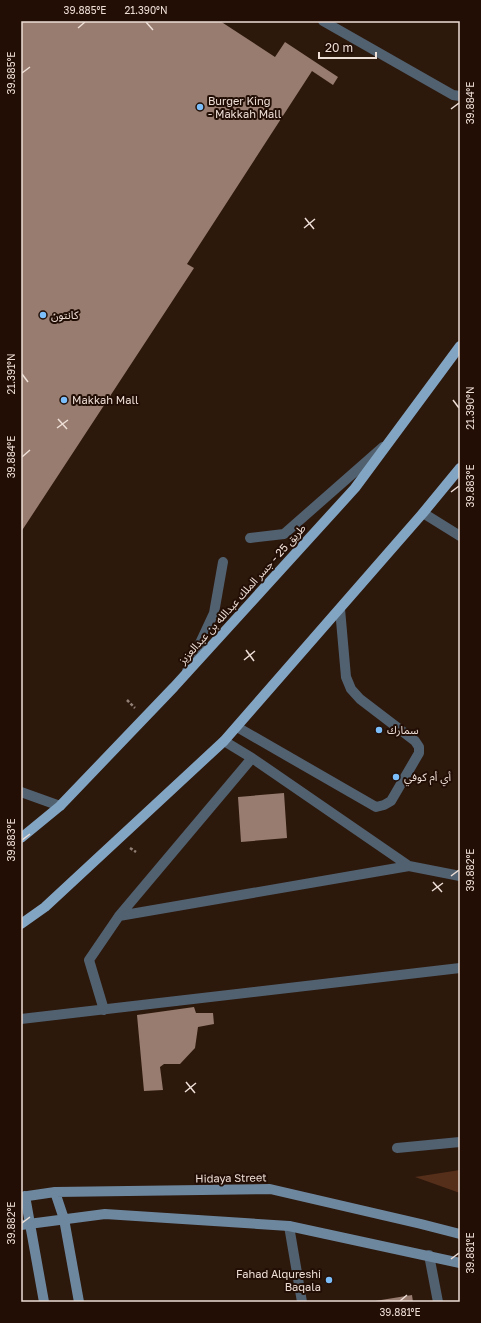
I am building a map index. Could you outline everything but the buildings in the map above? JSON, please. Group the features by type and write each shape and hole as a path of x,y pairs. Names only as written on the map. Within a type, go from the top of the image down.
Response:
{"main road":[{"name":"طريق 25 - جسر الملك عبدالله بن عبدالعزيز","path":"21,838 60,806 185,675 355,488 460,346"},
{"path":"21,924 46,906 224,741 423,513 460,468"},
{"name":"Hidaya Street","path":"23,1197 55,1192 270,1189 460,1234"},
{"path":"55,1192 64,1219 79,1302"},
{"path":"23,1197 26,1224 44,1302"},
{"path":"26,1224 105,1214 289,1226 430,1255 460,1263"}],"street":[{"path":"323,21 453,95 460,96"},
{"path":"250,538 284,534 388,442"},
{"path":"423,513 460,536"},
{"path":"185,675 214,613 223,562"},
{"path":"237,727 376,807 391,801 419,753 420,747 415,741 360,698 351,689 346,677 340,609"},
{"path":"224,741 252,758 409,866"},
{"path":"104,1010 89,960 119,916 252,758"},
{"path":"21,792 60,806"},
{"path":"119,916 409,866 460,876"},
{"path":"21,1019 460,968"},
{"path":"397,1148 460,1142"},
{"path":"289,1226 302,1302"},
{"path":"430,1255 438,1302"}],"shaded area":[{"path":"460,1170 460,1193 415,1177"}],"place":[{"name":"Burger King - Makkah Mall","path":"200,107"},
{"name":"كانتون","path":"43,315"},
{"name":"Makkah Mall","path":"64,400"},
{"name":"سمارك","path":"379,730"},
{"name":"أي أم كوفي","path":"396,777"},
{"name":"Fahad Alqureshi Baqala","path":"329,1280"}]}
